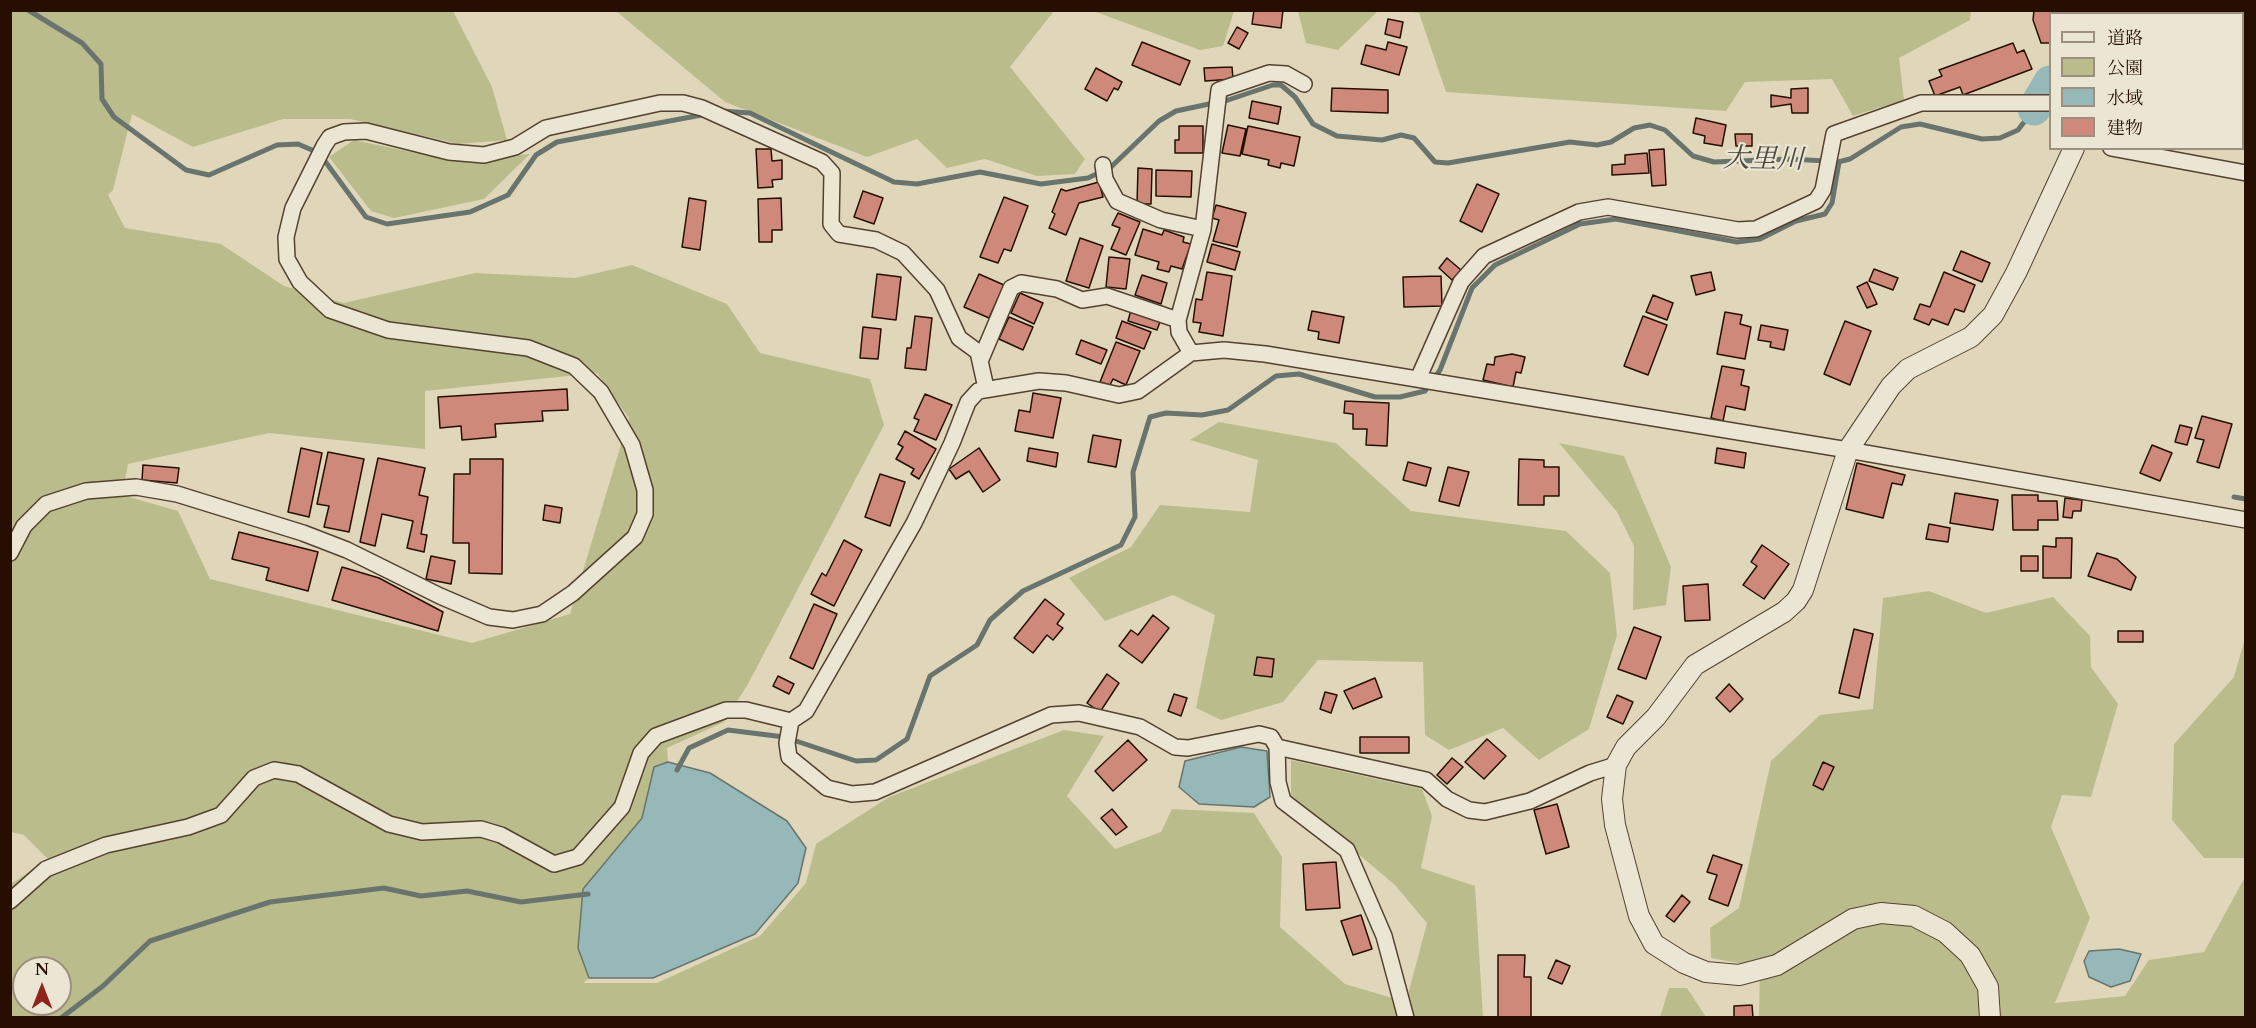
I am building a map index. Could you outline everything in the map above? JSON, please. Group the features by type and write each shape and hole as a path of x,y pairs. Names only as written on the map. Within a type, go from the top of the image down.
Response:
{"street":[{"path":"1191,352 1179,332 1178,320 1203,229 1220,90 1269,73 1286,74 1304,84"},
{"path":"10,553 24,526 46,504 86,491 136,487 177,494 303,533 347,550 440,596 489,617 513,620 542,614 573,593 635,537 645,514 645,490 632,445 601,392 574,366 528,348 388,330 330,310 300,282 287,260 286,237 293,207 330,137 344,132 366,131 449,152 484,155 515,147 546,128 660,103 683,103 702,108 822,162 832,173 831,224 839,234 876,240 903,253 937,290 959,338 978,352 986,388"},
{"path":"1418,379 1461,282 1484,256 1579,212 1608,207 1738,230 1756,229 1816,201 1823,190 1827,160 1834,134 1921,103 2048,103"},
{"path":"1990,1017 1988,987 1970,955 1945,932 1914,916 1881,913 1853,919 1777,965 1739,975 1706,972 1684,963 1654,944 1639,916 1615,825 1612,799 1616,765 1626,747 1656,717 1695,665 1784,612 1796,602 1803,590 1848,450 1891,386 1908,369 1963,342 1993,315 2016,273 2073,150"},
{"path":"2121,150 2246,173"},
{"path":"1104,172 1117,201 1161,220 1203,229"},
{"path":"981,359 1011,288 1022,283 1057,289 1082,300 1107,296 1178,320"},
{"path":"1406,1017 1384,936 1347,850 1283,801 1278,783 1277,747 1271,737 1259,734 1188,748 1174,747 1140,727 1079,713 1051,715 875,792 852,794 827,788 789,757 789,732 806,711 914,523 952,443 968,402 978,391 1040,381 1066,383 1119,395 1138,391 1191,352 1224,350 1265,354 1848,450 2246,520"},
{"path":"10,901 46,870 76,857 106,845 188,828 221,815 254,778 274,770 298,774 389,824 422,832 481,829 501,835 554,864 578,857 622,807 641,753 656,736 726,710 746,710 789,732"},
{"path":"1277,747 1426,780 1448,799 1468,810 1485,812 1530,801 1590,772 1616,765"}],"green space":[{"path":"1298,10 1378,11 1338,50 1306,43"},
{"path":"1971,10 1970,20 1899,58 1904,100 1853,116 1832,79 1745,82 1726,111 1446,92 1419,13 1405,11"},
{"path":"11,11 453,11 492,87 507,140 458,144 350,119 283,119 193,147 132,114 113,190 108,195 125,228 221,244 284,286 344,303 475,273 575,278 632,265 727,304 760,353 870,379 884,425 748,684 724,722 667,748 668,762 654,767 642,818 598,870 578,948 589,978 583,983 657,983 760,936 806,883 816,844 889,797 1064,730 1104,736 1067,796 1115,849 1161,832 1172,809 1254,813 1282,857 1280,927 1345,984 1406,1002 1427,923 1395,885 1291,797 1291,760 1422,789 1432,816 1421,868 1475,886 1483,1017 11,1017 11,884 48,859 24,835 11,832","holes":["597,373 629,418 570,614 472,643 210,579 178,511 122,495 128,464 269,433 425,449 425,391"]},
{"path":"616,11 1054,11 1010,67 1085,159 1075,174 1037,176 985,159 947,168 917,139 867,157 725,102"},
{"path":"1093,11 1234,11 1223,46 1200,50"},
{"path":"354,140 455,161 530,154 484,199 394,218 371,211 329,157"},
{"path":"1219,422 1336,443 1411,511 1566,531 1610,573 1617,635 1589,729 1539,760 1503,728 1449,750 1425,735 1423,662 1318,660 1283,702 1221,720 1196,708 1215,615 1173,595 1105,621 1069,578 1131,547 1160,505 1250,512 1258,460 1190,440"},
{"path":"1559,443 1624,456 1671,567 1666,605 1633,610 1634,546 1617,512"},
{"path":"1929,591 1986,613 2053,597 2090,636 2091,667 2118,704 2091,797 2062,795 2051,827 2090,918 2055,1003 2125,996 2149,960 2204,952 2245,877 2245,1017 1759,1017 1760,967 1711,958 1710,928 1739,908 1771,761 1820,715 1873,709 1883,598"},
{"path":"2245,638 2245,858 2204,858 2172,820 2174,744 2234,677"},
{"path":"1669,988 1687,988 1706,1017 1660,1017"}],"water":[{"path":"1241,747 1267,751 1270,797 1254,807 1199,804 1179,787 1185,761"},
{"path":"668,762 710,773 787,821 806,848 798,883 755,934 653,978 589,978 578,948 583,889 642,818 654,767"},
{"path":"2119,949 2141,954 2130,981 2111,987 2089,977 2084,961 2089,951"}],"building":[{"path":"1254,10 1283,10 1281,28 1252,24"},
{"path":"2034,10 2071,10 2071,12 2049,12 2049,43 2041,43 2033,20"},
{"path":"1388,19 1403,22 1400,38 1385,34"},
{"path":"1237,27 1248,33 1239,49 1228,43"},
{"path":"1142,42 1190,61 1180,85 1132,65"},
{"path":"1388,42 1407,47 1399,75 1361,64 1366,45 1386,50"},
{"path":"2013,43 2017,53 2024,50 2032,69 1963,95 1960,87 1935,96 1929,81 1942,76 1939,70"},
{"path":"1232,67 1233,79 1205,81 1204,68"},
{"path":"1096,68 1122,82 1118,90 1114,88 1107,101 1085,89"},
{"path":"1332,88 1388,90 1388,113 1331,111"},
{"path":"1808,88 1808,113 1792,113 1791,104 1771,107 1771,95 1791,98 1791,89"},
{"path":"1252,101 1281,107 1278,124 1249,118"},
{"path":"1696,118 1726,125 1722,146 1704,143 1705,136 1693,133"},
{"path":"1228,125 1246,129 1240,156 1222,153"},
{"path":"1179,126 1203,126 1203,153 1175,153 1175,140 1179,140"},
{"path":"1248,126 1300,137 1294,166 1281,163 1280,168 1268,165 1269,160 1242,154"},
{"path":"1735,134 1752,134 1752,146 1736,146"},
{"path":"756,149 771,149 772,161 782,160 782,179 772,180 773,187 758,188"},
{"path":"1664,149 1666,185 1652,186 1649,150"},
{"path":"1647,153 1649,173 1612,175 1612,165 1625,164 1625,155"},
{"path":"1138,168 1152,169 1151,204 1137,204"},
{"path":"1156,170 1192,171 1191,197 1156,196"},
{"path":"1099,182 1103,197 1079,203 1066,235 1049,228 1055,214 1052,212 1061,189 1066,191"},
{"path":"1477,184 1499,194 1482,232 1460,221"},
{"path":"863,191 883,198 874,224 854,217"},
{"path":"1004,197 1028,206 1011,251 1004,249 998,263 980,257"},
{"path":"689,198 706,201 700,250 682,247"},
{"path":"781,198 782,230 772,230 772,242 759,242 758,199"},
{"path":"1216,205 1246,213 1237,247 1213,241 1219,220 1212,218"},
{"path":"1118,213 1140,222 1126,255 1111,249 1120,228 1112,225"},
{"path":"1143,229 1162,235 1164,230 1184,237 1183,242 1191,244 1182,269 1171,266 1169,272 1157,269 1159,262 1135,255"},
{"path":"1080,238 1103,246 1089,288 1066,281"},
{"path":"1212,244 1240,252 1235,270 1207,262"},
{"path":"1961,251 1990,263 1982,282 1953,270"},
{"path":"1109,257 1130,259 1126,289 1106,287"},
{"path":"1447,258 1461,270 1452,280 1439,268"},
{"path":"1874,269 1898,278 1893,290 1869,281"},
{"path":"1207,272 1232,276 1223,336 1199,332 1201,323 1193,322 1196,299 1202,300"},
{"path":"1711,272 1715,290 1696,295 1691,276"},
{"path":"1944,272 1975,285 1964,312 1955,309 1948,325 1932,319 1929,325 1914,319 1920,304 1930,307"},
{"path":"877,274 901,277 896,320 872,317"},
{"path":"979,274 1004,285 989,318 964,307"},
{"path":"1142,275 1167,283 1161,304 1135,295"},
{"path":"1441,276 1442,306 1404,307 1403,277"},
{"path":"1867,282 1877,304 1867,308 1857,287"},
{"path":"1020,293 1043,303 1034,324 1011,313"},
{"path":"1653,295 1673,303 1667,320 1646,312"},
{"path":"1131,310 1161,319 1157,330 1128,321"},
{"path":"1312,311 1344,317 1339,343 1318,339 1319,332 1308,330"},
{"path":"1725,312 1742,315 1740,324 1751,327 1745,359 1717,354"},
{"path":"915,316 932,318 926,370 905,368 907,348 911,348"},
{"path":"1643,316 1667,325 1648,375 1624,366"},
{"path":"1009,317 1033,327 1023,350 999,339"},
{"path":"1122,321 1151,332 1144,349 1116,338"},
{"path":"1845,321 1871,331 1850,385 1824,374"},
{"path":"1761,325 1788,330 1784,350 1770,347 1771,342 1758,340"},
{"path":"863,327 881,329 878,359 860,358"},
{"path":"1081,340 1107,350 1101,364 1076,354"},
{"path":"1116,342 1140,351 1126,385 1113,379 1110,385 1100,382"},
{"path":"1512,354 1525,357 1521,373 1516,372 1513,387 1483,380 1487,364 1494,365 1495,357"},
{"path":"1722,366 1744,370 1741,385 1749,387 1745,410 1726,406 1723,421 1711,418"},
{"path":"567,389 568,410 542,411 543,421 495,424 496,437 462,440 461,426 440,428 438,397"},
{"path":"1033,393 1061,398 1053,438 1015,431 1019,410 1030,412"},
{"path":"925,394 952,405 936,440 914,431 919,420 914,418"},
{"path":"1345,401 1389,403 1387,446 1366,445 1367,429 1353,429 1353,414 1344,413"},
{"path":"2202,416 2232,424 2219,468 2197,462 2204,440 2195,438"},
{"path":"2180,425 2192,428 2187,445 2175,442"},
{"path":"905,431 936,449 919,479 911,474 914,469 896,459 903,447 898,444"},
{"path":"1093,435 1121,440 1116,467 1088,462"},
{"path":"2152,445 2172,453 2160,481 2140,473"},
{"path":"301,448 322,453 309,517 288,512"},
{"path":"979,448 1000,480 983,492 969,471 956,479 949,469"},
{"path":"1029,448 1058,453 1056,467 1027,461"},
{"path":"1717,448 1746,453 1744,468 1715,463"},
{"path":"328,452 364,459 349,532 324,527 329,506 317,504"},
{"path":"378,458 425,468 419,495 428,497 421,534 427,535 424,552 407,548 413,521 382,514 375,546 360,542"},
{"path":"470,459 503,459 502,574 469,573 469,543 453,543 454,474 470,474"},
{"path":"1519,459 1544,460 1544,467 1559,467 1559,496 1544,496 1544,505 1518,505"},
{"path":"1408,462 1431,468 1426,486 1403,480"},
{"path":"1857,463 1905,475 1902,485 1892,483 1883,518 1846,509"},
{"path":"143,465 179,468 177,483 142,480"},
{"path":"1448,467 1469,472 1459,506 1439,501"},
{"path":"880,474 905,482 890,526 865,517"},
{"path":"1955,493 1998,500 1993,530 1950,523"},
{"path":"2012,495 2038,495 2038,501 2057,501 2058,520 2038,520 2038,530 2013,530"},
{"path":"2065,498 2082,500 2081,511 2073,511 2072,518 2063,517"},
{"path":"545,505 562,508 560,523 543,520"},
{"path":"1929,524 1950,528 1948,542 1926,539"},
{"path":"239,532 318,552 308,591 266,580 269,568 232,559"},
{"path":"2056,538 2072,538 2071,578 2043,578 2043,546 2056,547"},
{"path":"844,540 862,550 834,606 811,594 822,573 826,576"},
{"path":"1762,545 1789,564 1764,599 1743,585 1757,566 1751,562"},
{"path":"2097,553 2117,559 2136,577 2131,590 2088,576"},
{"path":"431,556 455,561 451,584 426,579"},
{"path":"2021,556 2038,556 2038,571 2021,571"},
{"path":"342,567 379,578 443,612 438,631 332,600"},
{"path":"1708,584 1710,620 1685,621 1683,586"},
{"path":"1045,599 1064,614 1057,624 1063,628 1053,640 1047,635 1033,653 1014,638"},
{"path":"814,604 837,614 813,669 790,658"},
{"path":"1153,615 1169,628 1142,663 1119,646 1131,630 1138,635"},
{"path":"1634,627 1661,637 1646,679 1618,669"},
{"path":"1854,629 1873,634 1859,698 1839,693"},
{"path":"2118,631 2143,631 2143,642 2118,642"},
{"path":"1257,657 1274,659 1272,677 1254,675"},
{"path":"1107,674 1119,683 1100,712 1087,703"},
{"path":"778,676 794,684 789,694 773,686"},
{"path":"1375,678 1382,697 1353,709 1344,691"},
{"path":"1729,684 1743,699 1730,712 1716,698"},
{"path":"1325,692 1337,695 1331,713 1320,709"},
{"path":"1174,694 1187,698 1181,716 1168,711"},
{"path":"1617,695 1633,702 1623,724 1607,717"},
{"path":"1360,737 1409,737 1409,753 1360,753"},
{"path":"1487,739 1506,756 1484,779 1465,762"},
{"path":"1128,740 1147,760 1113,791 1095,771"},
{"path":"1452,758 1463,767 1447,784 1437,775"},
{"path":"1823,762 1834,767 1823,790 1813,785"},
{"path":"1557,804 1569,847 1546,854 1534,810"},
{"path":"1112,809 1127,827 1116,835 1101,818"},
{"path":"1713,855 1742,865 1728,906 1709,899 1717,875 1707,872"},
{"path":"1336,862 1340,908 1306,910 1303,864"},
{"path":"1682,895 1690,902 1674,922 1666,916"},
{"path":"1361,915 1372,949 1353,955 1341,921"},
{"path":"1498,955 1525,955 1524,977 1531,977 1531,1018 1498,1018"},
{"path":"1556,960 1570,966 1562,984 1548,978"},
{"path":"1752,1005 1753,1018 1734,1018 1734,1006"}],"waterway":[{"path":"28,10 82,43 101,64 102,99 114,117 186,170 209,175 277,145 298,144 319,153 366,217 387,224 470,212 508,195 536,155 557,142 707,114"},
{"name":"大里川","path":"2034,109 2049,84"},
{"name":"大里川","path":"722,111 750,113 894,182 917,184 980,172 1041,184 1088,178 1111,167 1159,121 1176,111 1228,100 1273,85 1281,85 1295,97 1313,124 1337,136 1382,140 1401,135 1414,138 1435,162 1448,163 1570,142 1597,145 1611,142 1634,128 1650,125 1665,130 1693,156 1714,162 1790,159 1826,161"},
{"name":"大里川","path":"1838,162 1850,159 1901,127 1920,124 1982,139 2000,138 2018,130 2034,109"},
{"path":"677,770 689,748 728,730 784,737 856,761 876,760 907,739 930,676 977,645 990,620 1023,591 1121,545 1135,517 1133,472 1150,417 1166,413 1202,415 1228,410 1276,376 1299,374 1375,397 1400,397 1425,391 1440,370 1472,288 1495,265 1580,224 1616,219 1737,242 1760,239 1796,221 1825,214 1832,203 1839,162"},
{"path":"2234,497 2246,499"},
{"path":"61,1018 103,986 150,941 270,902 384,888 421,896 467,891 521,902 588,894"}]}
